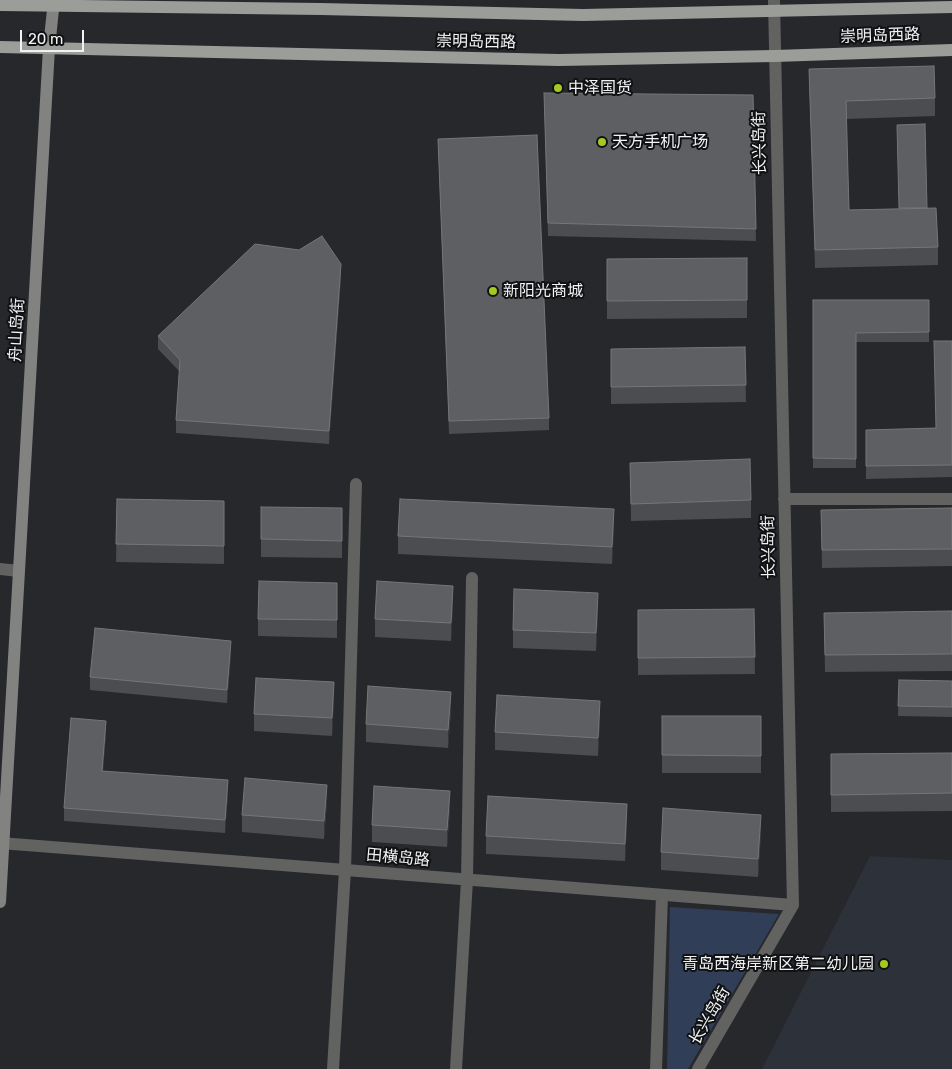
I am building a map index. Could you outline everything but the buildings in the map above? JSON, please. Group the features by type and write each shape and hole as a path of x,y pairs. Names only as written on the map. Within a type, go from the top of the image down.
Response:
{"main road":[{"name":"崇明岛西路","path":"0,5 53,3 583,15 774,5 952,7"},
{"name":"崇明岛西路","path":"0,47 559,60 952,50"}],"street":[{"name":"舟山岛街","path":"0,902 53,3"},
{"name":"长兴岛街","path":"698,1069 793,906 774,5"},
{"path":"333,1069 345,870 356,484"},
{"path":"784,499 952,500"},
{"path":"0,569 19,571"},
{"path":"456,1069 467,880 472,578"},
{"name":"田横岛路","path":"2,843 793,906"},
{"path":"656,1069 662,895"}],"shaded area":[{"name":"青岛西海岸新区第二幼儿园","path":"870,856 952,860 952,1069 762,1069"},
{"path":"670,907 779,914 688,1069 667,1069"}],"place":[{"name":"中泽国货","path":"558,88"},
{"name":"天方手机广场","path":"602,142"},
{"name":"新阳光商城","path":"493,291"},
{"name":"青岛西海岸新区第二幼儿园","path":"884,964"}]}
